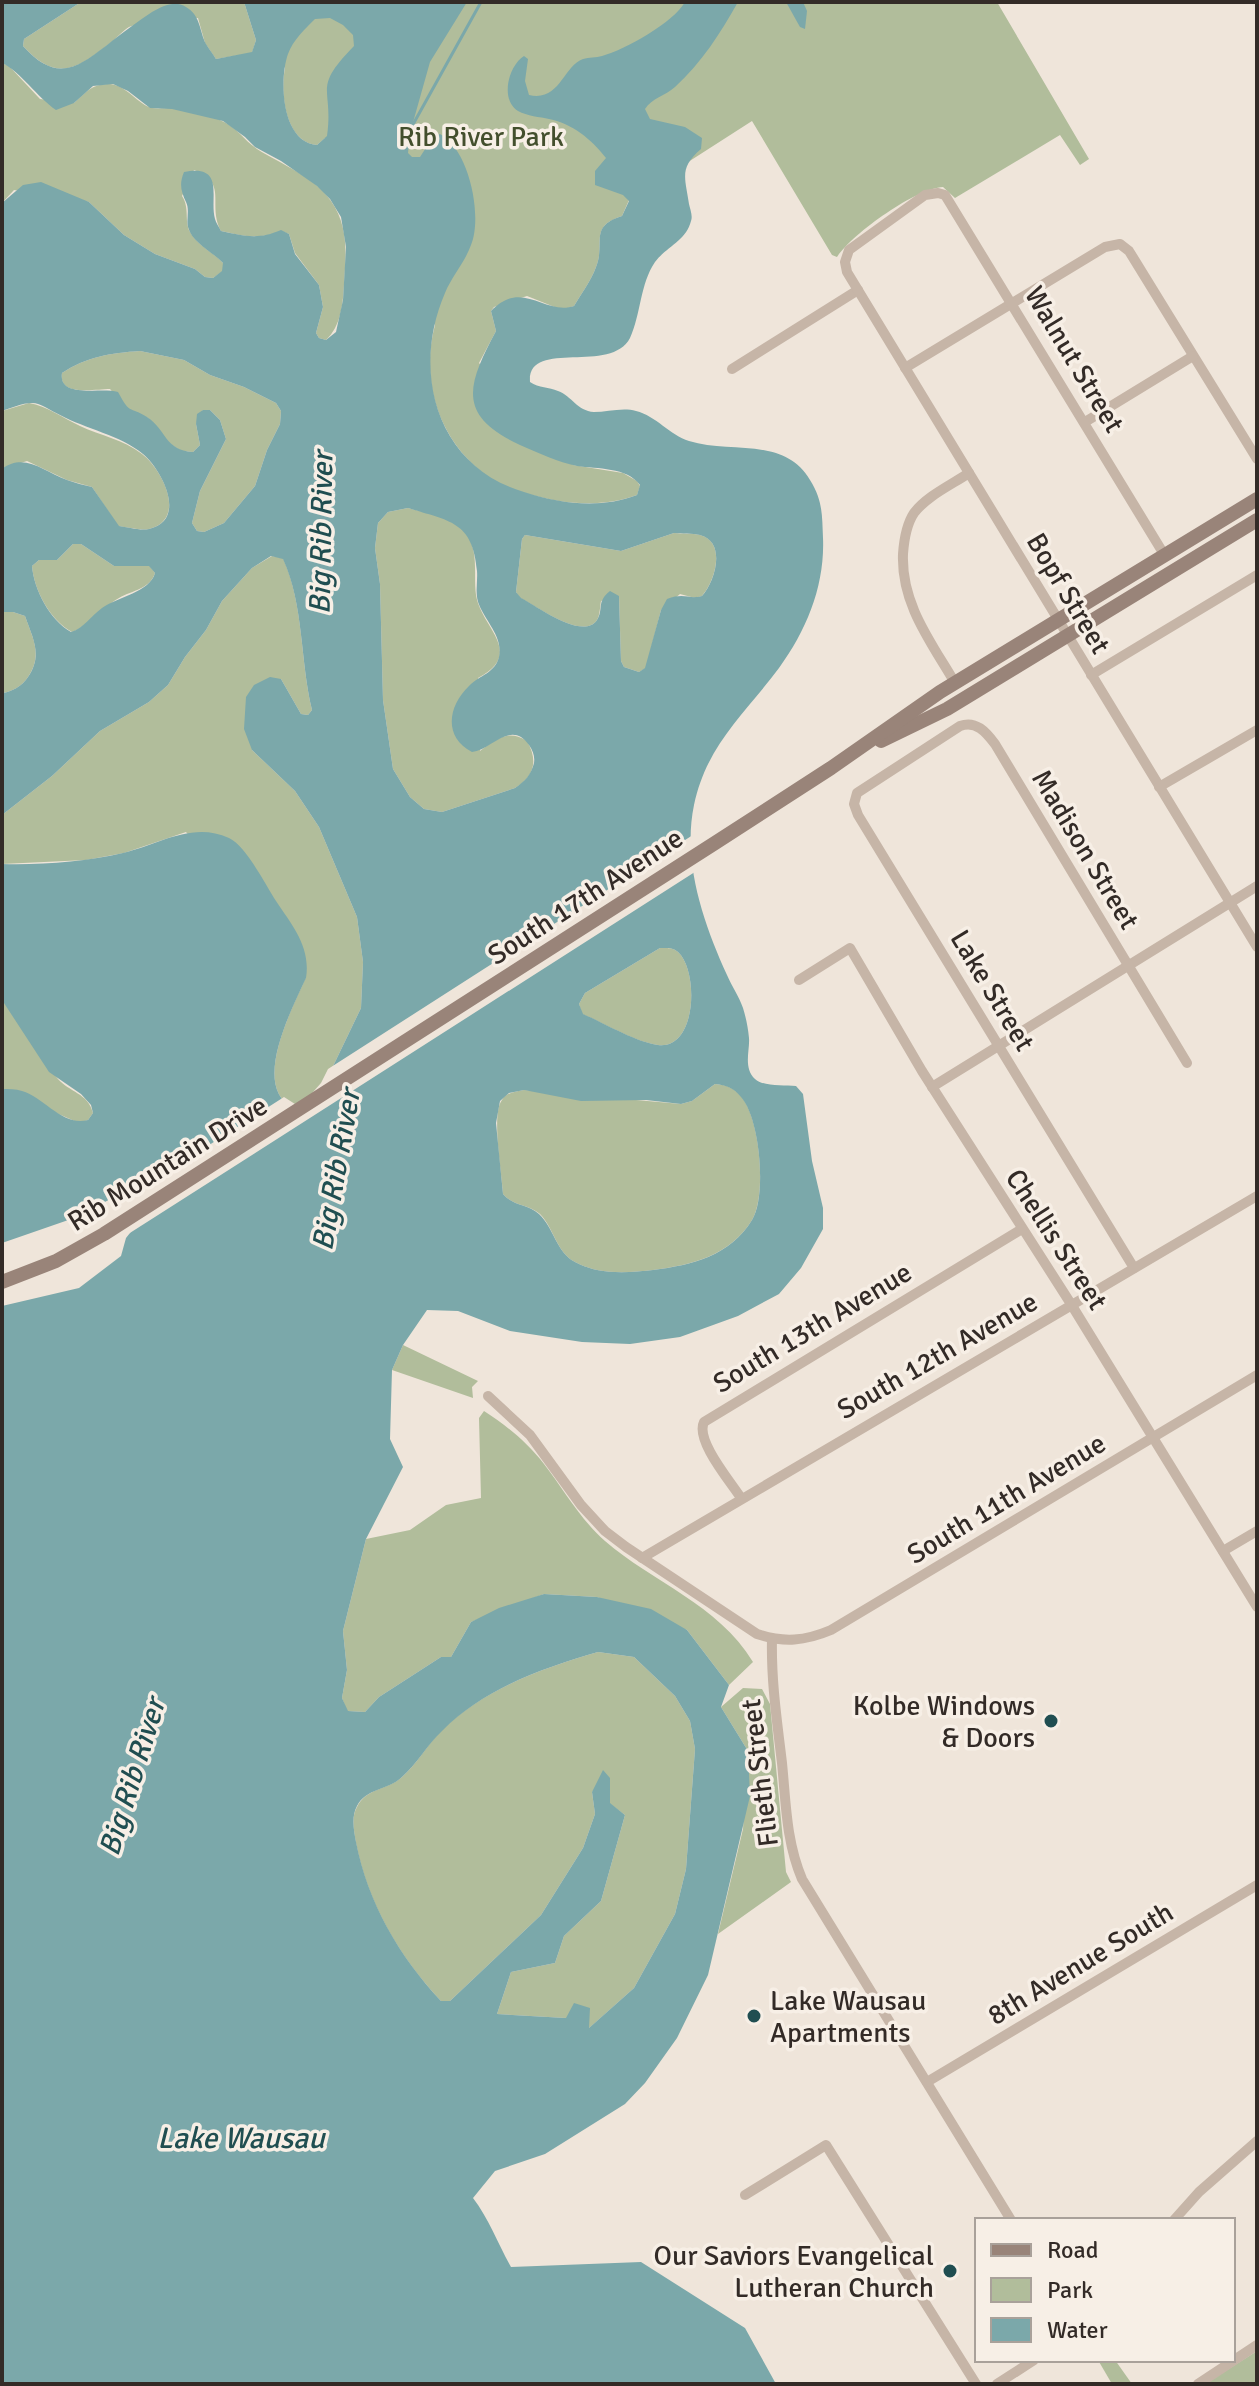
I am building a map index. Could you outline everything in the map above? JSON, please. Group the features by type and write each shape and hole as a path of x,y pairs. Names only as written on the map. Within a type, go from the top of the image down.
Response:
{"main road":[{"name":"South 17th Avenue","path":"352,1077 845,759 955,683 1257,499"},
{"name":"South 17th Avenue","path":"845,759 947,709 1257,520"},
{"name":"Rib Mountain Drive","path":"2,1282 48,1265 104,1234 352,1077"}],"street":[{"name":"Bopf Street","path":"938,193 925,195 849,250 845,262 847,272 1257,947"},
{"name":"Walnut Street","path":"938,193 950,200 1165,556"},
{"path":"905,368 1105,247 1120,244 1129,251 1257,459"},
{"path":"732,369 858,290"},
{"path":"1085,422 1193,356"},
{"path":"955,683 908,601 903,558 906,532 915,512 924,502 969,473"},
{"path":"1091,675 1257,575"},
{"name":"Madison Street","path":"913,756 965,724 973,724 984,731 995,744 1187,1063"},
{"path":"1159,787 1257,730"},
{"name":"Lake Street","path":"913,756 859,790 855,807 1134,1268"},
{"path":"932,1087 1257,886"},
{"name":"Chellis Street","path":"799,980 850,948 932,1087 1071,1304 1257,1607"},
{"name":"South 12th Avenue","path":"642,1558 1257,1196"},
{"name":"South 13th Avenue","path":"741,1498 704,1442 701,1430 704,1422 1022,1229"},
{"name":"South 11th Avenue","path":"772,1639 796,1641 831,1630 1257,1375"},
{"path":"488,1396 530,1435 593,1518 642,1558 744,1626 772,1639"},
{"path":"1223,1551 1257,1531"},
{"name":"Flieth Street","path":"772,1639 772,1672 785,1807 796,1866 1010,2218"},
{"name":"8th Avenue South","path":"927,2082 1257,1885"},
{"path":"1176,2218 1199,2192 1257,2141"},
{"path":"745,2195 826,2145 976,2384"},
{"path":"1235,2360 1257,2345"},
{"path":"997,2384 1031,2362"},
{"path":"1198,2384 1231,2362"}],"green space":[{"path":"81,2 244,2 256,40 252,53 216,59 205,43 198,18 129,27 90,58 69,68 47,65 23,46 24,39"},
{"name":"Rib River Park","path":"246,2 997,2 1089,159 1080,165 1060,135 955,198 943,187 917,195 856,236 837,257 832,255 752,121 629,200 622,216 605,225 601,231 596,267 574,306 562,310 527,296 494,307 491,311 496,331 479,363 573,465 623,473 640,486 637,495 616,501 585,503 553,500 491,479 468,460 444,426 432,387 430,366 435,325 325,138 317,145 306,142 291,126 284,103 285,68"},
{"path":"2,63 9,66 40,99 74,103 94,87 110,84 122,88 152,108 184,110 218,119 257,149 316,185 337,211 345,241 342,307 338,321 326,340 316,333 323,307 319,285 295,253 289,234 281,231 251,236 221,231 211,181 194,170 182,196 190,232 223,263 223,271 213,278 155,254 124,235 89,202 14,190 2,203"},
{"path":"140,351 184,360 210,375 276,403 281,411 280,424 255,486 224,523 204,532 197,531 192,523 200,491 226,439 220,420 210,410 203,410 196,424 200,445 193,452 181,451 169,443 148,418 127,409 110,389 71,389 62,381 62,373 90,360"},
{"path":"29,403 120,441 150,461 168,493 167,515 161,524 149,529 118,526 92,487 67,480 27,461 2,469 2,411"},
{"path":"408,508 453,521 464,530 472,546 479,607 500,649 499,659 478,678 480,751 497,739 514,736 527,741 533,755 530,773 515,788 442,812 424,809 410,797 393,769 383,700 380,584 375,548 378,523 388,512"},
{"path":"674,533 697,534 708,539 716,554 714,572 702,596 695,598 680,594 661,610 646,668 639,672 624,667 621,661 619,596 601,601 597,620 581,627 548,614 520,598 516,592 525,535 621,551"},
{"path":"73,544 81,544 114,566 149,565 155,573 145,586 119,598 72,632 44,604 32,566 39,560 57,560"},
{"path":"272,556 283,558 295,595 312,710 308,715 301,714 281,679 252,750 295,791 319,827 357,917 363,962 361,1008 324,1085 294,1108 281,1098 275,1084 275,1066 284,1027 306,977 186,832 124,853 86,860 2,864 2,815 52,776 100,731 149,702 168,685 222,601 252,568"},
{"path":"2,612 25,616 36,654 33,669 26,680 2,693"},
{"path":"660,948 678,952 689,975 690,1008 681,1035 671,1043 658,1045 582,1014 579,1004 585,993"},
{"path":"2,1000 58,1079 91,1106 93,1113 88,1120 79,1123 2,1089"},
{"path":"715,1084 735,1090 748,1107 757,1138 760,1176 757,1208 752,1220 733,1242 708,1257 643,1271 603,1271 584,1266 569,1258 540,1214 503,1194 497,1118 502,1100 509,1094 524,1090 681,1104 692,1101"},
{"path":"403,1345 478,1381 472,1387 473,1398 392,1370"},
{"path":"484,1411 531,1449 580,1514 605,1541 722,1624 753,1662 729,1685 687,1630 597,1597 544,1594 471,1622 451,1657 441,1657 379,1697 365,1712 347,1711 342,1698 347,1670 343,1631 366,1539 410,1530 446,1505 481,1498 479,1418"},
{"path":"598,1652 634,1657 675,1696 690,1721 695,1749 686,1869 675,1914 634,1988 588,2029 566,2018 497,2014 511,1972 555,1963 564,1936 601,1901 625,1815 609,1803 610,1778 592,1792 595,1814 583,1848 541,1915 450,2001 441,2001 412,1966 377,1908 356,1843 355,1811 366,1796 402,1777 441,1731 476,1703 535,1673"},
{"path":"743,1688 762,1689 770,1704 786,1872 791,1882 718,1934 743,1829 748,1751 721,1707"},
{"path":"1257,2351 1257,2384 1205,2384"},
{"path":"1099,2362 1116,2362 1132,2384 1112,2384"}],"water":[{"path":"2,2 81,2 24,39 23,46 35,58 46,65 68,68 89,59 152,12 173,4 186,7 194,15 216,59 252,52 256,40 244,2 467,2 430,62 410,133 408,153 412,157 420,157 433,137 440,134 459,154 466,168 474,201 471,245 445,293 435,323 431,353 432,383 439,412 451,438 470,461 494,479 524,492 567,502 609,502 637,495 640,485 620,472 577,466 520,445 499,434 476,410 474,382 496,331 491,311 513,298 563,308 574,306 596,267 601,230 622,216 629,201 623,195 595,185 595,171 606,158 588,139 566,125 525,114 512,106 508,91 510,75 524,56 528,59 525,81 529,95 539,96 554,89 576,63 612,53 635,42 671,18 685,2 738,2 694,68 645,109 650,119 685,127 702,138 701,149 689,162 685,174 691,221 685,234 655,262 650,271 630,338 620,349 606,354 542,362 533,369 530,382 563,393 588,411 626,409 643,413 689,441 755,449 786,457 799,466 810,480 820,502 823,556 817,590 806,623 789,653 728,731 708,764 694,805 691,849 703,914 745,1015 751,1075 764,1083 796,1086 803,1094 812,1161 823,1208 823,1229 801,1268 779,1294 738,1316 680,1337 630,1344 582,1342 510,1331 458,1311 427,1310 403,1345 392,1370 390,1439 403,1467 366,1539 343,1631 347,1670 342,1698 348,1711 365,1712 379,1697 441,1657 451,1657 471,1622 499,1608 544,1594 597,1597 651,1609 687,1630 729,1685 721,1707 748,1751 750,1796 708,1975 677,2038 645,2083 625,2104 545,2154 495,2171 473,2198 511,2267 641,2262 745,2328 776,2384 2,2384 2,1306 79,1288 121,1256 126,1238 137,1224 116,1196 77,1217 2,1243 2,1089 30,1095 70,1119 88,1120 93,1113 91,1105 81,1094 49,1072 2,1000 2,864 94,859 188,833 215,833 235,842 255,866 294,928 306,956 306,978 284,1027 275,1066 275,1084 281,1098 294,1108 324,1085 361,1008 363,962 357,917 319,827 295,791 252,750 244,729 246,697 254,685 270,677 281,679 301,714 308,715 312,710 295,595 283,559 271,556 252,568 222,601 168,685 149,702 100,731 52,776 2,815 2,693 26,680 33,669 36,654 25,616 2,612 2,469 10,464 27,463 92,487 119,526 149,529 161,524 169,506 164,482 150,461 134,447 39,404 24,404 2,411 2,203 23,185 41,182 89,202 124,235 155,254 213,278 222,271 223,263 190,233 187,205 181,187 184,172 206,173 213,185 215,219 221,231 251,236 281,230 289,234 295,254 319,285 323,307 316,333 326,340 336,332 343,300 346,247 341,217 330,199 317,186 255,147 223,121 172,109 150,108 113,84 93,86 74,103 56,110 16,72 2,63","holes":["330,18 353,35 354,46 328,81 327,136 317,145 305,141 296,133 286,108 285,65 296,39 315,19","140,351 184,360 210,375 276,403 281,411 280,424 255,486 224,523 204,532 197,531 192,523 200,491 226,439 220,420 210,410 197,414 200,445 193,452 176,448 154,422 128,407 118,392 74,389 63,381 62,373 71,368 119,353","408,508 447,520 470,542 475,554 478,602 497,637 500,650 494,667 462,694 453,712 453,730 456,738 472,752 508,735 522,738 532,749 534,763 527,777 515,788 442,812 424,809 410,797 393,769 383,700 380,584 375,548 378,523 388,512","674,533 697,534 714,546 716,563 711,582 702,596 667,599 645,668 639,672 624,667 621,661 619,596 610,591 603,599 597,620 581,627 548,614 516,592 525,535 621,551","73,544 81,544 114,566 149,566 155,573 147,585 102,608 84,625 71,632 56,620 40,594 32,566 39,560 57,560","660,948 676,950 685,962 691,991 690,1008 681,1035 671,1043 658,1045 630,1036 583,1014 579,1004 585,993","715,1084 730,1088 748,1107 757,1139 760,1176 757,1209 743,1232 709,1257 653,1270 603,1271 584,1266 569,1258 539,1214 503,1194 496,1123 500,1101 509,1093 524,1090 581,1101 646,1100 681,1104 692,1101","598,1652 634,1657 675,1696 690,1721 695,1749 686,1869 675,1914 634,1988 589,2028 590,2008 574,2003 566,2018 497,2014 511,1972 555,1963 564,1936 601,1901 625,1815 610,1803 610,1778 603,1770 592,1792 595,1814 583,1848 541,1915 450,2001 441,2001 426,1984 387,1928 368,1886 354,1829 354,1815 361,1800 402,1777 458,1716 495,1692 556,1665"]},
{"path":"786,2 803,2 807,11 805,29 800,27"}],"pier":[{"path":"696,833 698,870 122,1238 132,1224 117,1204 284,1097 295,1104 306,1100 328,1069"}],"waterway":[{"path":"411,128 481,2"}],"place":[{"name":"Kolbe Windows & Doors","path":"1051,1721"},
{"name":"Lake Wausau Apartments","path":"754,2016"},
{"name":"Our Saviors Evangelical Lutheran Church","path":"950,2271"}],"water label":[{"name":"Big Rib River","path":"321,533"},
{"name":"Big Rib River","path":"336,1170"},
{"name":"Big Rib River","path":"132,1777"},
{"name":"Lake Wausau","path":"241,2138"}]}
